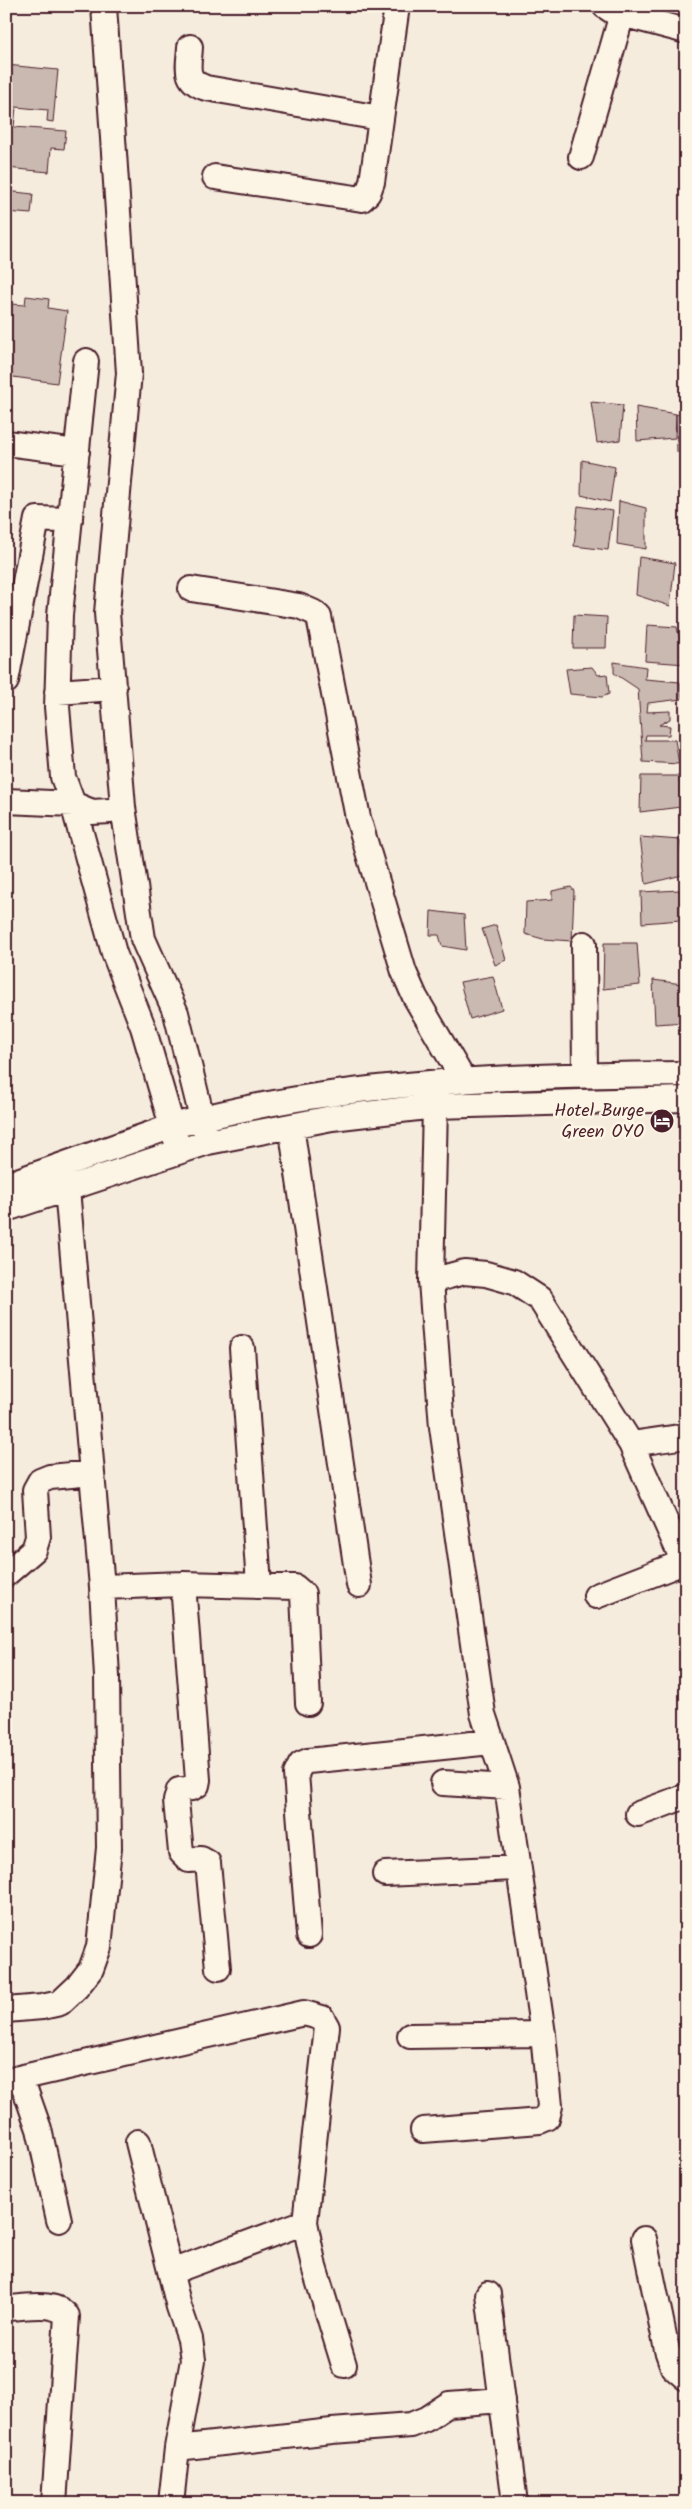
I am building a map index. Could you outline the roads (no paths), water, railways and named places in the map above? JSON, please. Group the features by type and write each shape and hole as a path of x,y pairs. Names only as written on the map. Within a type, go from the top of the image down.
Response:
{"street":[{"path":"104,6 129,373 107,613 88,690 63,777 100,809 143,939 176,1013 208,1142"},
{"path":"215,177 362,199 368,193 372,182 397,6"},
{"path":"581,157 613,10 686,31"},
{"path":"190,47 189,74 192,81 206,88 380,118"},
{"path":"86,361 60,615 88,690 114,953 143,1027 179,1150"},
{"path":"6,444 77,452"},
{"path":"6,681 37,518 70,520"},
{"path":"191,589 299,606 319,617 358,818 404,972 415,997 464,1081"},
{"path":"6,801 100,809"},
{"path":"584,944 585,1075"},
{"path":"6,1185 172,1126 201,1118 329,1094 464,1081 585,1075 686,1074"},
{"path":"6,1209 179,1150 208,1142 332,1118 435,1106 686,1099"},
{"path":"423,2130 540,2121 547,2118 550,2106 543,2034 507,1787 483,1714 442,1427 431,1282 435,1106"},
{"path":"291,1126 359,1585"},
{"path":"6,2010 42,2007 60,2003 91,1970 99,1947 109,1848 107,1676 102,1587 67,1188"},
{"path":"431,1282 464,1272 486,1274 514,1282 540,1299 631,1444 683,1553 596,1596"},
{"path":"242,1348 259,1584"},
{"path":"631,1444 686,1436"},
{"path":"6,1574 34,1550 38,1537 35,1490 40,1481 50,1477 92,1473"},
{"path":"102,1587 183,1584 259,1584 295,1587 303,1594 308,1704"},
{"path":"183,1584 198,1780 197,1785 192,1788 179,1790 176,1801 181,1852 189,1860 201,1859 208,1863 218,1968"},
{"path":"309,1935 296,1774 301,1764 308,1761 491,1742"},
{"path":"443,1783 507,1787"},
{"path":"638,1814 686,1796"},
{"path":"385,1874 518,1868"},
{"path":"59,2220 38,2129 14,2079 304,2012 322,2018 326,2027 305,2222 308,2243 344,2365"},
{"path":"410,2036 543,2034"},
{"path":"138,2142 190,2339 193,2360 177,2448 171,2503"},
{"path":"171,2272 305,2222"},
{"path":"644,2238 667,2350 673,2367 686,2378"},
{"path":"488,2294 516,2503"},
{"path":"6,2308 55,2306 63,2310 67,2316 54,2503"},
{"path":"177,2448 332,2431 411,2425 426,2419 450,2404 502,2400"}],"place":[{"name":"Hotel Burge Green OYO","path":"662,1121"}]}
